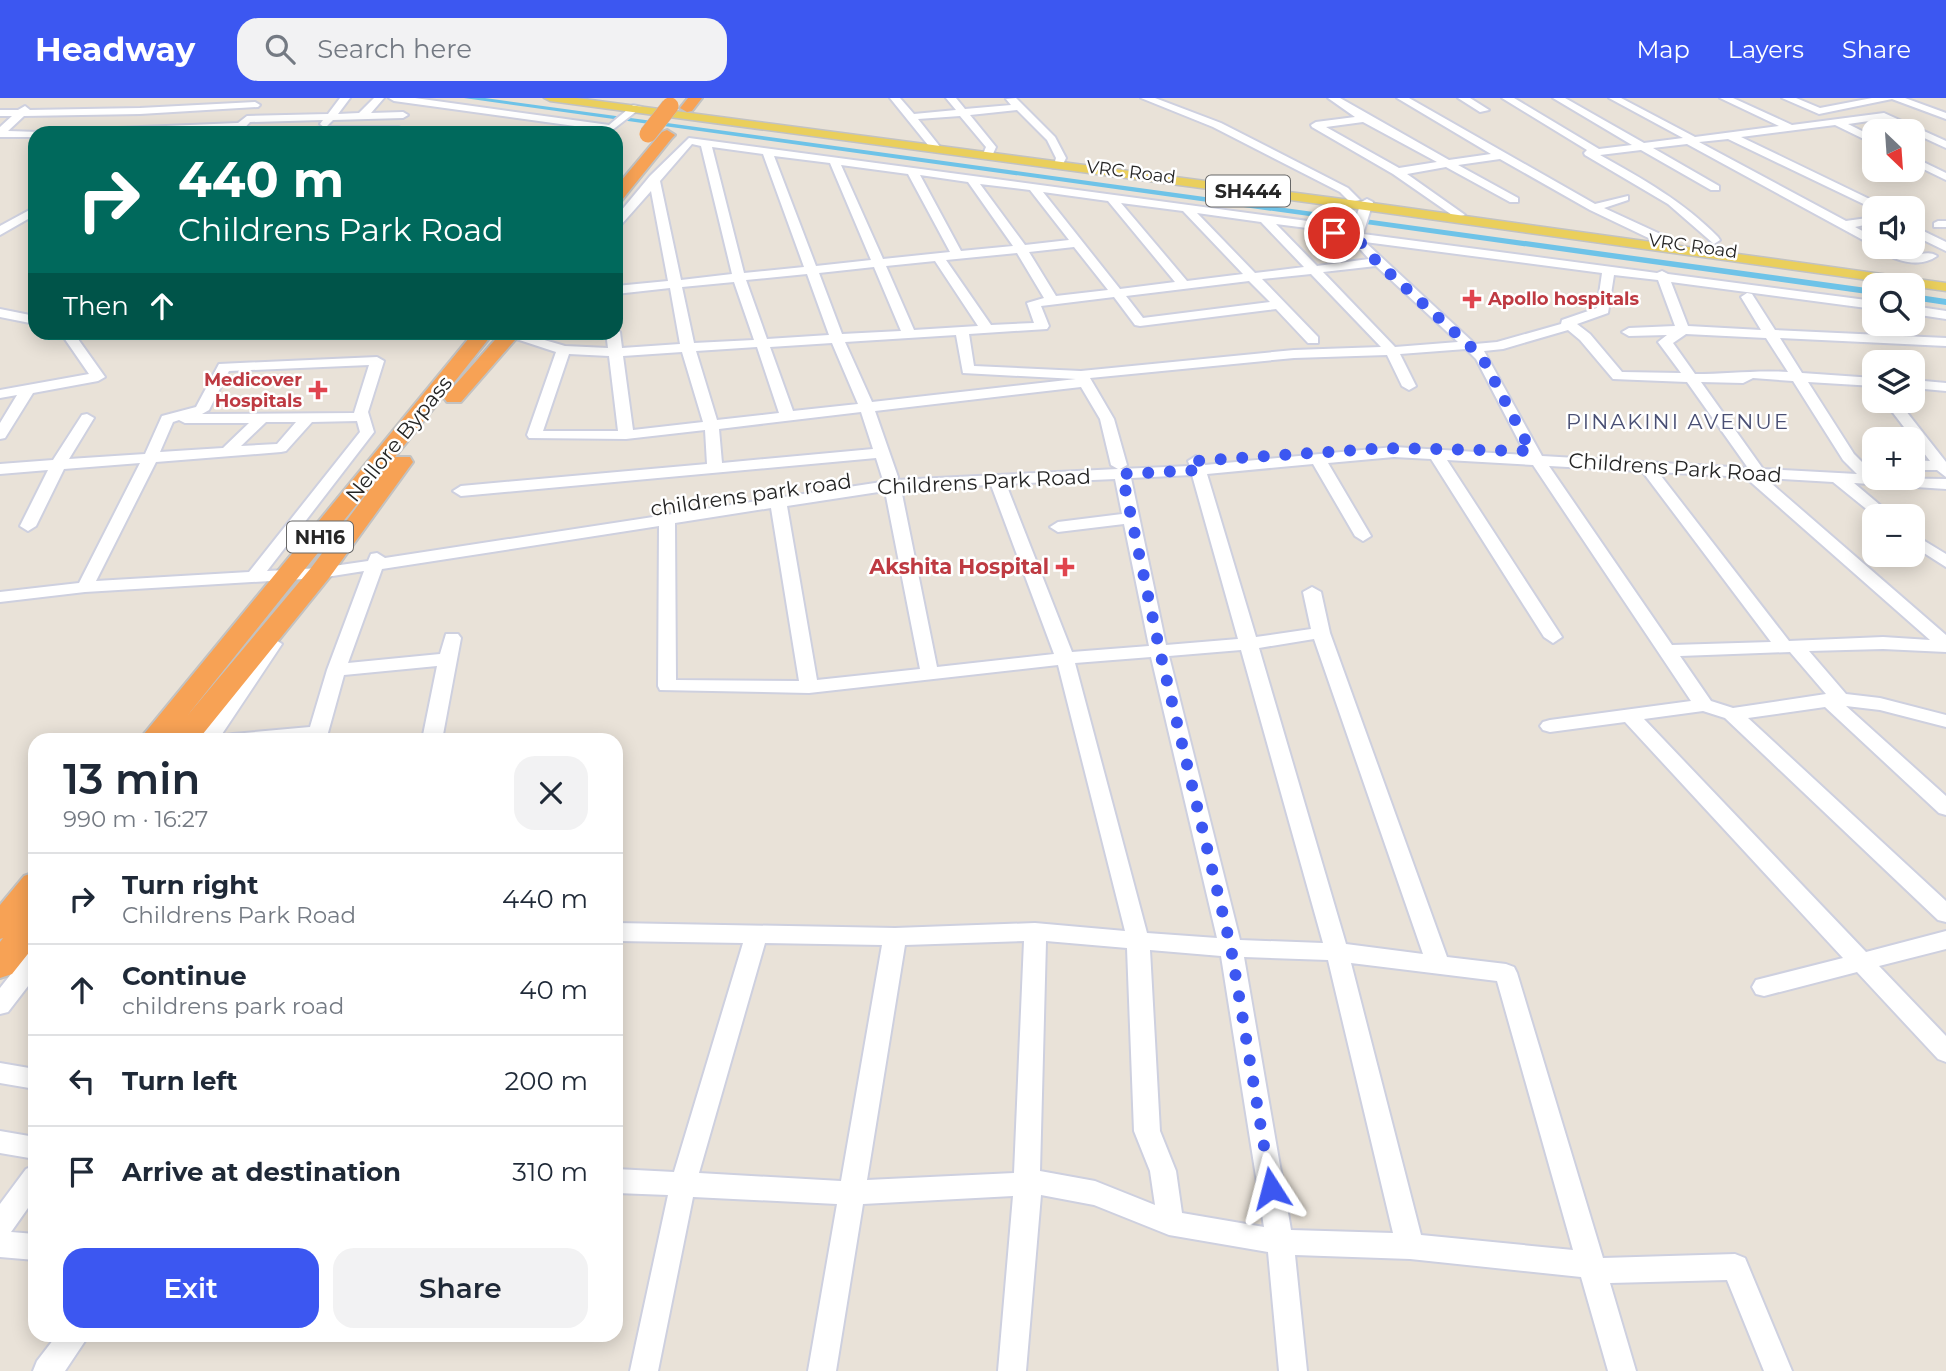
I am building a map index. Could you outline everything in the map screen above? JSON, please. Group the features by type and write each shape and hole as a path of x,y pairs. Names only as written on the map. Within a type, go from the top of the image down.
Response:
{"highway":[{"path":"623,164 648,134 683,103"},
{"path":"623,188 667,135 683,103"},
{"name":"Nellore Bypass","path":"159,733 479,340"},
{"name":"Nellore Bypass","path":"189,733 320,573 426,428 507,340"},
{"path":"0,927 28,893"},
{"path":"0,965 28,931"}],"main road":[{"name":"SH444","path":"550,98 632,111 1664,244 1946,284"},
{"name":"VRC Road","path":"565,98 602,100 632,111 988,154 1058,165"},
{"name":"VRC Road","path":"1362,205 1459,215 1664,244"}],"street":[{"path":"0,134 36,98"},
{"path":"82,110 94,98"},
{"path":"131,126 148,99 194,98"},
{"path":"362,116 379,98"},
{"path":"394,98 594,126"},
{"path":"895,98 936,148"},
{"path":"951,98 991,147 988,154"},
{"path":"1010,98 1051,139 1061,158 1058,165"},
{"path":"1151,98 1217,125 1300,166 1344,190 1362,205 1357,232 1377,262 1482,357 1533,455 1704,705"},
{"path":"1333,98 1365,119 1514,200"},
{"path":"1402,98 1594,208 1664,244"},
{"path":"1463,98 1484,110"},
{"path":"1507,98 1597,152"},
{"path":"1558,98 1715,188"},
{"path":"1614,98 1862,235"},
{"path":"1725,98 1791,128"},
{"path":"1787,98 1819,111 1888,98"},
{"path":"1840,98 1946,145"},
{"path":"1896,98 1946,116"},
{"path":"396,126 416,100"},
{"path":"329,104 343,101"},
{"path":"323,126 343,101"},
{"path":"0,113 141,111 259,103"},
{"path":"242,123 259,103"},
{"path":"911,117 1020,107"},
{"path":"614,126 632,111"},
{"path":"186,126 288,118 403,115"},
{"path":"1714,240 1699,222 1654,189 1589,153 1881,116"},
{"path":"282,126 288,118"},
{"path":"1365,119 1316,125 1397,172 1459,215"},
{"path":"1837,122 1862,135"},
{"path":"0,134 28,134"},
{"path":"1730,135 1862,198"},
{"path":"623,216 689,141 1862,303"},
{"path":"706,143 739,277 788,418"},
{"path":"0,145 28,145"},
{"path":"768,150 837,340 867,408 891,481 930,675"},
{"path":"1397,172 1502,155"},
{"path":"834,160 910,336"},
{"path":"1925,166 1946,177"},
{"path":"912,171 958,256"},
{"path":"654,178 688,348 712,427 715,468"},
{"path":"972,180 1008,227 1052,300"},
{"path":"1034,188 1140,322 1280,305"},
{"path":"1594,208 1624,198"},
{"path":"1112,199 1184,285"},
{"path":"1186,209 1313,340"},
{"path":"0,231 28,214"},
{"path":"1267,221 1392,351 1409,386"},
{"path":"1844,225 1862,222"},
{"path":"1925,227 1946,237"},
{"path":"1925,236 1946,247"},
{"path":"623,289 1078,243"},
{"path":"1925,257 1946,254"},
{"path":"1931,256 1946,264"},
{"path":"939,258 988,331"},
{"path":"545,340 564,351 615,352 962,333 1042,326 1033,303 1377,262"},
{"path":"1609,269 1603,310 1567,323 1585,337 1618,376 1743,379 1750,374 1862,381"},
{"path":"1662,275 1683,330"},
{"path":"1747,297 1796,375 1862,461"},
{"path":"1925,312 1946,315"},
{"path":"0,313 28,319"},
{"path":"564,351 534,435 626,435 712,427 1294,354 1498,346 1570,325"},
{"path":"1683,330 1665,342 1753,470 1946,645"},
{"path":"1629,332 1683,330 1946,342"},
{"path":"962,333 968,370 1084,379"},
{"path":"0,394 97,377 72,340"},
{"path":"614,340 626,435"},
{"path":"167,419 202,410 224,367 377,361 361,412 368,432 253,578"},
{"path":"1084,379 1107,419 1121,469 1160,652 1231,948 1280,1241 1293,1371"},
{"path":"1925,385 1946,387"},
{"path":"0,435 28,389"},
{"path":"1899,413 1942,476 1946,494"},
{"path":"0,469 281,448 308,417"},
{"path":"167,419 363,417"},
{"path":"28,526 58,465 87,418"},
{"path":"228,452 262,418"},
{"path":"85,587 167,419"},
{"name":"childrens park road","path":"1198,466 1385,448 1732,466 1753,470"},
{"name":"Childrens Park Road","path":"0,597 85,587 320,573 778,502 891,481 997,480 1121,469 1318,459 1394,452 1533,455 1647,466 1679,465 1839,478 1942,476"},
{"path":"461,491 882,453"},
{"path":"1436,454 1553,637"},
{"path":"1318,459 1363,537"},
{"path":"1198,466 1337,951 1410,1246"},
{"path":"1647,466 1834,700 1946,808"},
{"path":"1753,470 1862,468"},
{"name":"childrens park road","path":"373,566 743,494 891,481 1121,469"},
{"path":"1925,469 1942,476"},
{"path":"1839,478 1870,504"},
{"path":"997,480 1065,658 1138,939 1147,1131 1163,1171 1168,1198 1168,1223"},
{"path":"778,502 809,687"},
{"path":"1058,527 1131,518"},
{"path":"667,519 667,686 809,687 1065,658 1248,645 1321,633"},
{"path":"1925,547 1946,562"},
{"path":"318,733 336,670 373,566"},
{"path":"213,733 299,605 319,585 373,566"},
{"path":"1312,592 1321,633 1439,966"},
{"path":"433,733 452,638"},
{"path":"1668,652 1883,643 1946,645"},
{"path":"336,670 449,659"},
{"path":"1732,714 1834,700 1880,704 1946,720"},
{"path":"1550,726 1704,705 1732,714 1946,914"},
{"path":"1629,715 1946,1052"},
{"path":"623,932 895,937 1035,932 1231,948 1337,951 1506,973 1622,1371"},
{"path":"1012,1371 1027,1183 1035,932"},
{"path":"644,1371 683,1184 756,936"},
{"path":"822,1371 895,937"},
{"path":"1764,988 1946,940"},
{"path":"0,1005 28,969"},
{"path":"0,1073 28,1078"},
{"path":"0,1142 28,1147"},
{"path":"623,1181 853,1193 1027,1183 1095,1193 1168,1223 1280,1241 1410,1246 1591,1268 1735,1267 1778,1371"},
{"path":"4,1215 28,1186"},
{"path":"0,1244 28,1246"},
{"path":"47,1371 70,1342"}],"waterway":[{"path":"468,98 1862,290"},
{"path":"1925,299 1946,302"}],"place":[{"name":"Apollo hospitals","path":"1472,299"},
{"name":"Medicover Hospitals","path":"318,390"},
{"name":"Akshita Hospital","path":"1065,567"}],"district":[{"name":"PINAKINI AVENUE","path":"1678,422"}],"route":[{"path":"1271,1188 1231,948 1160,652 1122,474 1200,470 1196,461 1385,448 1531,451 1482,357 1377,262 1356,237 1334,233"}]}
